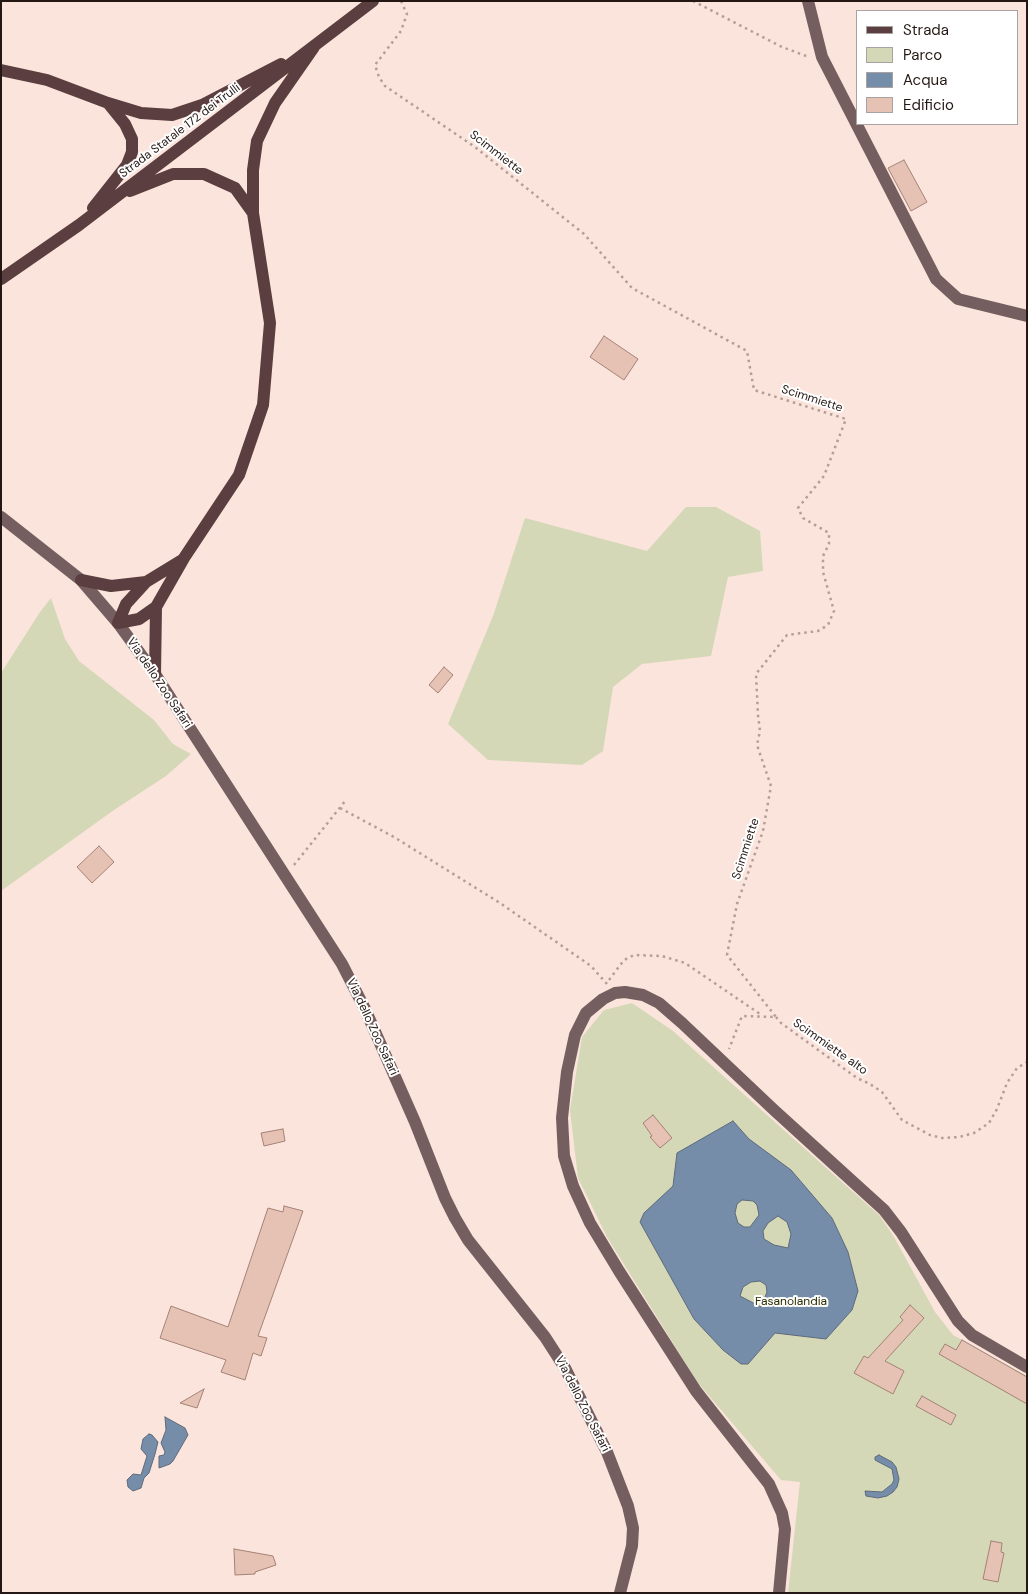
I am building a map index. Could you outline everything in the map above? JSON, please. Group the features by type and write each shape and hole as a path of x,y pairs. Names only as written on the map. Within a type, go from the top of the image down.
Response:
{"main road":[{"name":"Strada Statale 172 dei Trulli","path":"1,279 79,225 373,1"},
{"path":"1,70 47,80 141,113 172,115 202,105 314,47"},
{"path":"118,623 139,619 156,607 184,558 239,475 262,405 270,323 253,213 253,170 257,141 275,103 314,47"},
{"path":"79,225 127,165 132,152 132,139 124,124 108,103"},
{"path":"114,198 173,174 204,174 235,188 253,213"},
{"path":"118,623 126,604 146,582 184,558"},
{"path":"81,580 111,586 146,582"},
{"path":"154,674 156,607"}],"street":[{"path":"808,1 822,57 856,123"},
{"path":"857,125 936,279 958,299 1027,316"},
{"name":"Via dello Zoo Safari","path":"1,517 81,580 118,623 154,674 342,964 365,1009 455,1218 468,1240 545,1338 565,1368 607,1452 628,1506 633,1528 632,1546 620,1593"},
{"path":"779,1593 785,1529 782,1513 769,1484 696,1391 619,1271 590,1223 573,1186 564,1156 562,1118 567,1072 575,1035 586,1013 603,999 611,988 643,995 659,1003 682,1023 884,1210 906,1240 958,1321 972,1336 1027,1367"}],"path":[{"name":"Scimmiette","path":"401,1 406,14 401,31 375,64 379,77 385,86 475,147 584,234 632,288 747,351 754,390 846,419 824,476 798,508 803,518 829,533 829,544 824,556 823,572 834,611 828,625 818,631 787,635 756,674 760,731 757,745 771,786 763,831 737,904 727,955 776,1018"},
{"path":"693,1 782,47 812,58 822,57"},
{"path":"286,876 346,800"},
{"path":"340,808 394,837 500,903 591,966 611,988 624,960 634,955 662,956 685,963 761,1016"},
{"path":"724,1062 742,1016 776,1018"},
{"name":"Scimmiette alto","path":"776,1018 857,1078 882,1092 902,1120 930,1135 942,1138 959,1137 974,1132 989,1123 997,1109 1007,1083 1017,1068 1027,1062"}],"green space":[{"path":"686,507 716,507 760,531 763,571 728,577 711,656 642,664 613,687 603,751 582,765 488,760 448,724 493,616 525,518 647,551"},
{"path":"51,598 65,639 79,661 154,720 173,744 191,754 166,776 114,810 1,891 1,673"},
{"name":"Fasanolandia","path":"632,1003 673,1031 880,1216 894,1237 935,1312 953,1335 1027,1376 1027,1593 788,1593 800,1482 781,1480 698,1383 607,1237 578,1178 570,1110 582,1037 604,1010"}],"water":[{"path":"733,1121 749,1139 791,1170 832,1218 848,1252 858,1291 852,1310 826,1339 775,1333 748,1364 741,1364 723,1350 694,1319 640,1222 644,1213 673,1186 677,1153","holes":["742,1200 753,1201 757,1205 759,1215 750,1227 744,1227 738,1223 735,1213 737,1204","778,1216 787,1222 791,1234 788,1248 774,1245 764,1239 763,1231 768,1223","760,1281 766,1285 767,1292 761,1307 740,1296 743,1287 751,1282"]},
{"path":"165,1417 185,1428 188,1435 173,1461 159,1468 159,1456 164,1455 165,1452 161,1443 166,1430"},
{"path":"149,1434 158,1442 155,1454 149,1473 144,1478 141,1488 133,1491 128,1487 127,1480 133,1474 141,1475 147,1456 141,1449 143,1439"},
{"path":"879,1455 892,1462 896,1467 899,1479 897,1487 887,1496 878,1498 866,1496 865,1491 882,1492 894,1480 892,1469 875,1460 875,1457"}],"building":[{"path":"904,160 927,202 911,211 888,168"},
{"path":"604,336 638,359 624,380 590,357"},
{"path":"444,667 453,675 438,693 429,685"},
{"path":"99,846 114,862 92,883 77,867"},
{"path":"653,1115 672,1138 660,1148 650,1137 652,1136 643,1123"},
{"path":"283,1129 285,1141 264,1146 261,1133"},
{"path":"284,1206 303,1211 258,1336 267,1338 261,1356 253,1353 245,1380 221,1372 226,1360 160,1338 171,1306 228,1327 268,1208 283,1212"},
{"path":"910,1305 924,1318 885,1361 904,1371 893,1394 854,1373 864,1356 868,1358 903,1320 900,1317"},
{"path":"962,1340 1027,1377 1027,1404 939,1354 945,1344 956,1350"},
{"path":"204,1389 197,1408 180,1403"},
{"path":"922,1396 956,1415 951,1425 916,1406"},
{"path":"991,1541 1002,1543 1001,1552 1004,1553 998,1582 983,1579"},
{"path":"234,1549 273,1556 276,1565 255,1572 255,1574 235,1575"}]}
